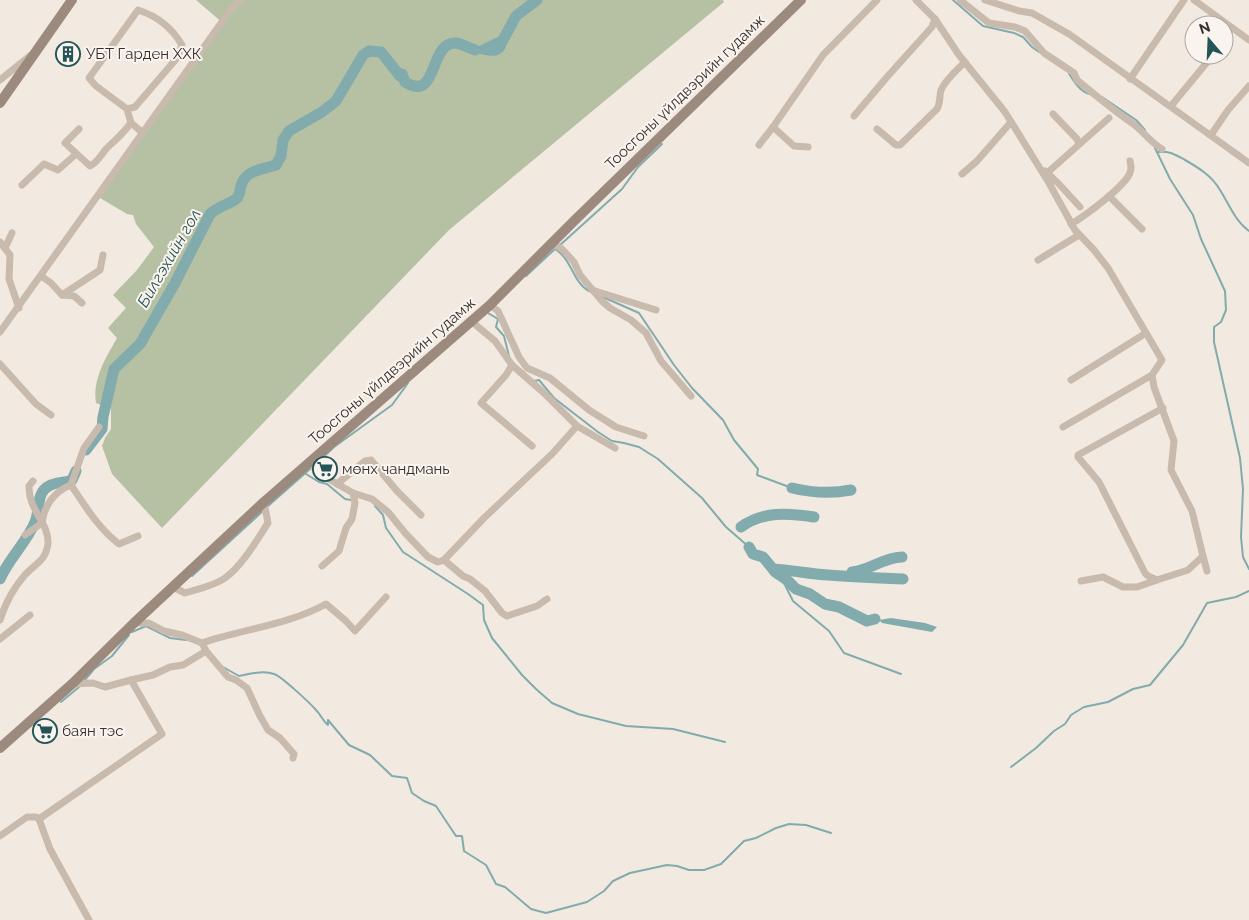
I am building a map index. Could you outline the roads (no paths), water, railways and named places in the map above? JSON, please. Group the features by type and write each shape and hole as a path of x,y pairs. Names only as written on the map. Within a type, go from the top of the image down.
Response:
{"main road":[{"path":"0,103 72,0"},
{"name":"Тоосгоны үйлдвэрийн гудамж","path":"0,748 72,684 134,622 264,502 472,321 798,3"}],"street":[{"path":"0,332 19,308 94,198 229,12 240,0"},
{"path":"758,145 773,127 823,55 877,0"},
{"path":"916,0 935,19 943,34 1005,112 1049,183 1071,224 1108,268 1162,360 1152,375 1063,427"},
{"path":"960,0 989,23 1014,26 1025,31 1044,52 1074,73 1077,80 1162,149"},
{"path":"985,0 1019,11 1032,13 1069,34 1249,162"},
{"path":"1130,79 1184,0"},
{"path":"1194,0 1214,15"},
{"path":"127,110 135,107 177,58 182,45 174,32 162,22 138,10 89,78 96,86 127,110 131,123 143,133"},
{"path":"854,116 932,27 935,19"},
{"path":"1234,29 1249,40"},
{"path":"0,80 38,48"},
{"path":"878,130 896,145 900,146 938,109 941,103 941,91 965,62"},
{"path":"1171,106 1205,65"},
{"path":"1211,135 1228,110 1249,86"},
{"path":"1054,114 1077,139 1079,144"},
{"path":"1047,173 1109,118"},
{"path":"962,174 977,162 1011,122"},
{"path":"79,129 64,144 90,166 98,162 107,148 120,138 131,123"},
{"path":"773,127 794,146 808,147"},
{"path":"1242,158 1249,151"},
{"path":"22,185 44,164 58,170 76,154"},
{"path":"1032,156 1080,207"},
{"path":"1071,224 1109,196 1128,176 1131,168 1130,161"},
{"path":"1109,196 1142,229"},
{"path":"12,233 2,245 10,255 9,279 19,308"},
{"path":"1038,260 1080,235"},
{"path":"552,243 562,249 574,262 580,276 610,308 631,320 646,333 661,361 690,396"},
{"path":"62,295 100,270 103,255"},
{"path":"41,276 51,283 62,295 74,296 82,303"},
{"path":"592,290 656,310"},
{"path":"490,304 498,311 519,357 527,368 550,378 589,410 616,427 644,436"},
{"path":"472,321 495,341 512,366 544,393 577,426 616,448"},
{"path":"1071,380 1146,333"},
{"path":"0,364 36,404 51,415"},
{"path":"512,366 481,403 532,446"},
{"path":"1152,375 1154,386 1174,441 1171,470 1192,511 1207,571"},
{"path":"1157,580 1145,573 1098,482 1078,455 1163,408"},
{"path":"308,464 338,484 372,499 388,512 406,534 433,560 438,562 444,560 484,518 552,454 577,426"},
{"path":"71,485 84,448 99,427"},
{"path":"338,484 365,461 371,460 421,516"},
{"path":"0,620 4,606 19,583 45,556 48,541 46,529 28,496 29,486 33,481"},
{"path":"25,535 40,521 60,489 71,485"},
{"path":"71,485 93,517 110,537 119,544 138,536"},
{"path":"322,566 339,550 346,528 352,519 355,503 353,492"},
{"path":"173,587 185,593 215,584 225,578 254,547 268,522 264,502"},
{"path":"1081,580 1103,577 1122,587 1137,587 1188,570 1203,556"},
{"path":"444,560 485,591 502,613 507,616 537,606 547,599"},
{"path":"72,684 93,683 105,687 153,675 170,667 183,665 204,647 225,636 283,621 315,610 326,604 355,631 386,597"},
{"path":"0,639 30,615"},
{"path":"134,622 149,623 164,631 182,635 204,647 228,677 247,688 268,730 280,738 294,754 293,758"},
{"path":"39,819 162,734 132,680"},
{"path":"0,836 27,817 39,819 50,849 89,920"}],"water":[{"path":"509,26 508,41 504,50 499,54 493,56 480,54 461,46 461,44 473,48 479,46 504,34"},
{"path":"891,618 925,623 937,627 932,632 882,623 879,620"}],"waterway":[{"name":"Билгэхийн гол","path":"503,40 516,16 537,0"},
{"path":"953,0 983,26 1023,37 1039,52"},
{"name":"Билгэхийн гол","path":"86,450 102,429 114,369 140,344 175,283 210,214 237,198 242,183 248,175 276,165 281,156 283,140 289,131 322,112 336,101 363,55 369,51 381,52 400,76 402,74 405,82 416,86 423,85 429,79 441,52 447,45 456,43 475,50"},
{"path":"1069,74 1081,89 1090,94"},
{"path":"1102,97 1136,120 1145,130"},
{"path":"559,246 622,189 638,167 662,144"},
{"path":"1155,148 1170,179 1193,215 1201,239 1225,291 1226,310 1221,322 1214,327 1214,342 1240,458 1243,489 1241,537 1243,557 1249,569"},
{"path":"1157,152 1175,155 1209,176 1217,185 1236,217 1249,231"},
{"path":"526,276 556,248"},
{"path":"555,249 561,253 579,282 589,291"},
{"path":"603,297 639,313 692,388 723,420 734,440 758,469 757,475 792,488"},
{"path":"488,313 498,319 496,327 504,336 509,356"},
{"path":"534,381 539,380 554,398 612,441 639,447 658,459 702,498 726,527 749,547"},
{"path":"315,465 334,447 392,405 408,383"},
{"path":"268,506 311,468"},
{"name":"Билгэхийн гол","path":"0,579 32,529 37,518 42,493 51,485 72,480 76,471"},
{"path":"306,474 319,482 327,484 345,499 351,500"},
{"path":"792,488 822,492 851,490"},
{"path":"375,506 383,515 386,528 403,552 483,605 484,620 492,638 522,675 552,703 578,714 626,726 673,729 725,742"},
{"path":"192,576 264,510"},
{"path":"741,527 758,518 776,514 814,517"},
{"path":"749,547 753,554 763,557 773,569 856,577 903,579"},
{"path":"852,572 865,569 888,559 902,557"},
{"path":"773,569 796,589 810,594 825,604 839,607 867,621 875,619"},
{"path":"780,575 793,601 829,631 844,653 901,674"},
{"path":"1011,767 1065,724 1071,715 1084,707 1108,702 1133,689 1150,685 1183,645 1207,603 1236,597 1249,591"},
{"path":"132,632 146,626 170,638 186,640"},
{"path":"84,681 94,669 112,656 129,635"},
{"path":"223,667 239,676 265,672 283,679 318,712 328,725 328,720 349,745 370,755 392,776 407,778 412,793 436,806 456,836 462,836 464,851 486,865 496,884 505,887 531,909 546,913 587,902 604,891 613,881 630,873 667,865 689,870 704,870 721,864 744,841 789,824 806,825 831,833"},
{"path":"61,702 79,687"}],"place":[{"name":"УБТ Гарден ХХК","path":"68,54"},
{"name":"мөнх чандмань","path":"325,469"},
{"name":"баян тэс","path":"45,731"}]}
